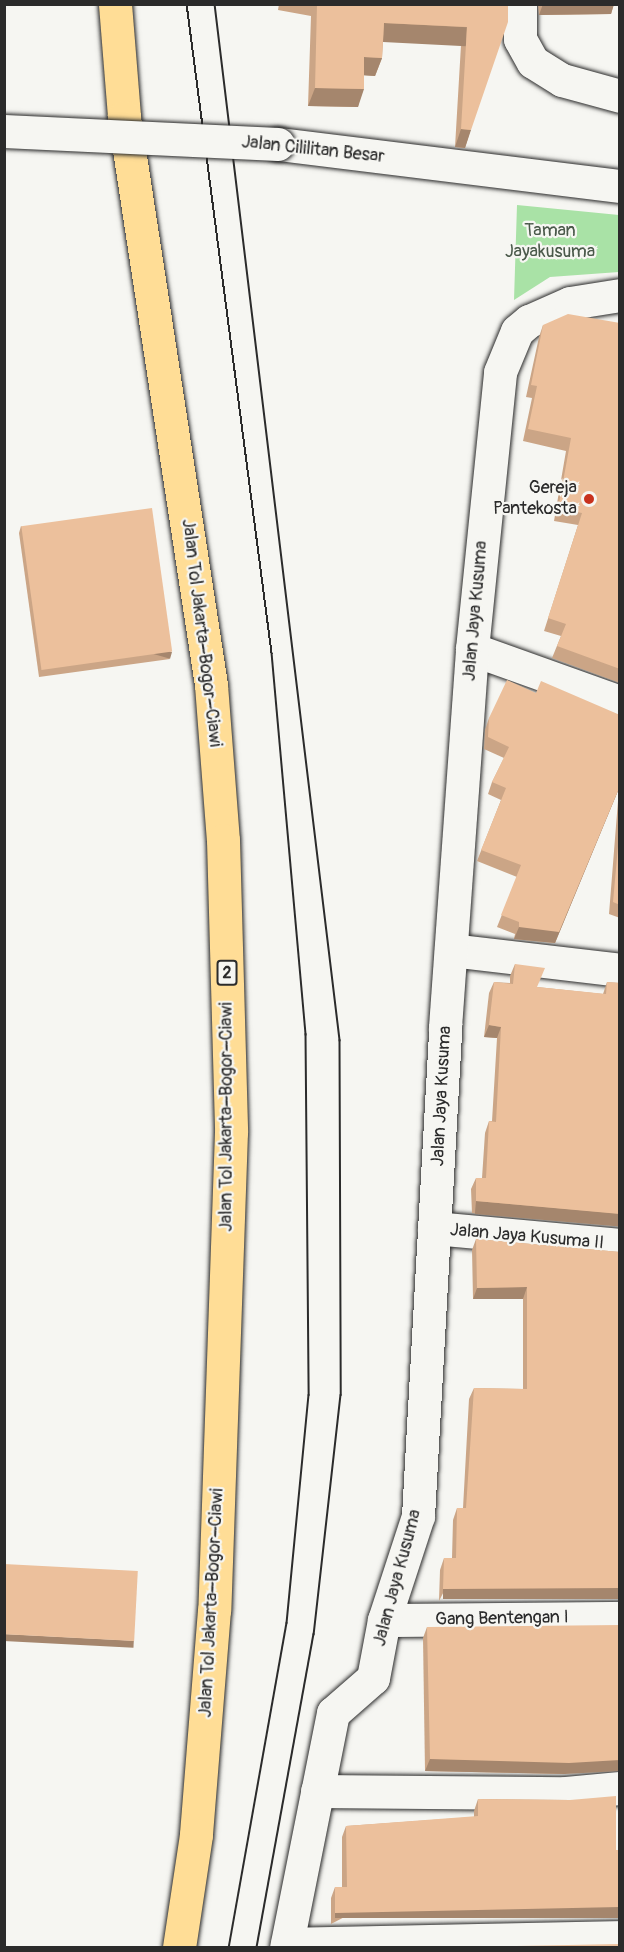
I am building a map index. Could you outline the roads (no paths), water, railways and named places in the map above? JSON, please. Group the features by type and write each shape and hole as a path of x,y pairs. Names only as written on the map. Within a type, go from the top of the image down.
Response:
{"highway":[{"name":"Jalan Tol Jakarta–Bogor–Ciawi","path":"115,4 124,117 211,685 223,840 231,1132 214,1610 196,1835 179,1947"}],"street":[{"path":"520,4 520,39 533,62 562,80 620,96"},
{"name":"Jalan Cililitan Besar","path":"4,131 278,144 620,186"},
{"name":"Jalan Jaya Kusuma","path":"287,1946 333,1713 373,1678 384,1620 417,1516 451,950 472,649 489,458 500,372 507,350 517,331 541,314 570,303 620,295"},
{"path":"472,649 620,702"},
{"path":"451,950 620,970"},
{"name":"Jalan Jaya Kusuma II","path":"434,1228 620,1245"},
{"name":"Gang Bentengan I","path":"384,1620 620,1618"},
{"path":"317,1791 566,1793 620,1788"},
{"path":"287,1946 620,1937"}],"tram line":[{"path":"187,4 272,653 306,1034 309,1395 287,1623 229,1948"},
{"path":"215,4 340,1040 341,1395 314,1634 257,1948"}],"place":[{"name":"Gereja Pantekosta","path":"589,499"}],"park label":[{"name":"Taman Jayakusuma","path":"550,242"}]}
